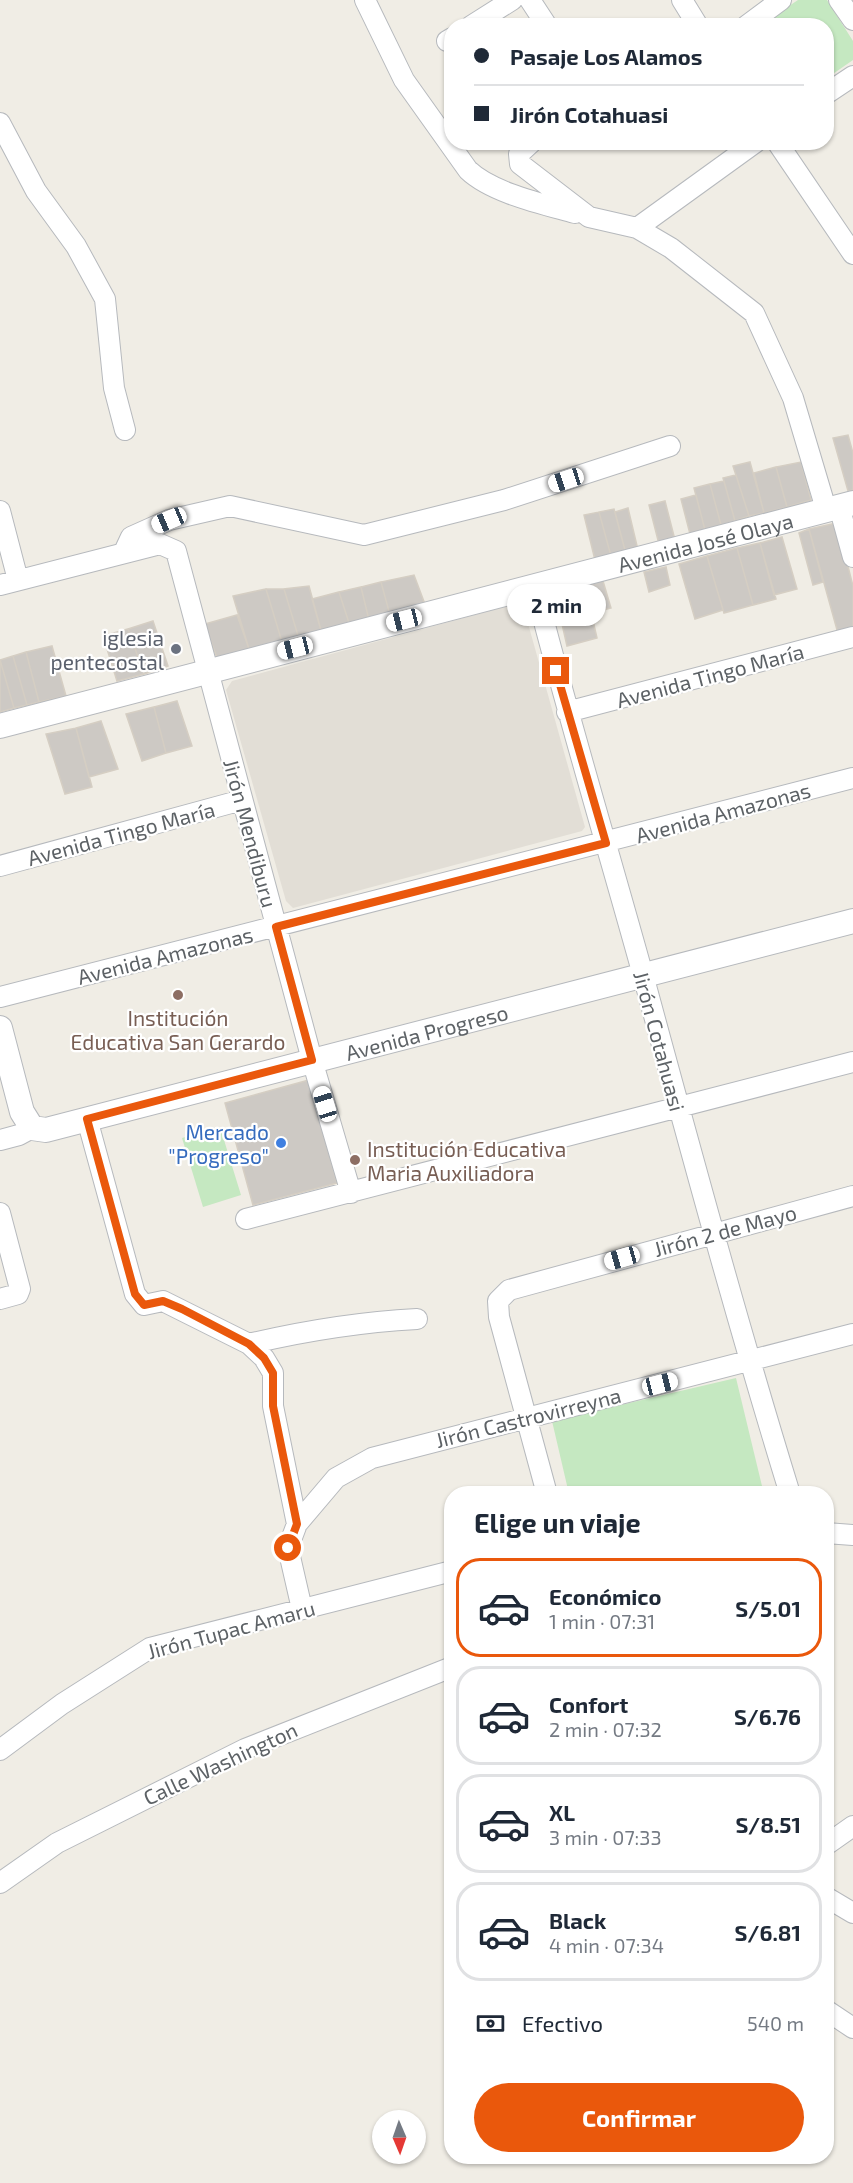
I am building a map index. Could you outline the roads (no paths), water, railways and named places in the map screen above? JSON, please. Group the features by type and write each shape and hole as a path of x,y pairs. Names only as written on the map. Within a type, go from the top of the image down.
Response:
{"street":[{"path":"365,0 404,80 444,137"},
{"path":"484,18 512,0"},
{"path":"530,0 542,18"},
{"path":"682,0 693,18"},
{"path":"757,18 781,0"},
{"path":"839,0 853,20"},
{"path":"834,89 853,76"},
{"path":"0,123 36,191 76,246 105,299 114,388 125,430"},
{"path":"453,150 468,171 478,180 538,203 638,228 671,248 754,313 840,506 853,557"},
{"path":"523,150 519,154 520,164 589,217"},
{"path":"638,228 745,150"},
{"path":"782,150 853,254"},
{"path":"0,511 9,582 124,552 131,537 150,528 169,520 230,506 364,535 504,500 670,446"},
{"name":"Avenida José Olaya","path":"0,726 840,506"},
{"name":"Jirón Mendiburu","path":"124,552 160,544 168,545 176,551 312,1060 351,1193"},
{"name":"Jirón Cotahuasi","path":"535,587 567,712 606,843 712,1232 788,1486"},
{"name":"Avenida Tingo María","path":"567,712 853,638"},
{"name":"Avenida Amazonas","path":"0,998 853,778"},
{"name":"Avenida Tingo María","path":"0,866 242,800"},
{"name":"Avenida Progreso","path":"0,1140 19,1135 32,1128 46,1130 853,921"},
{"path":"0,1028 22,1113 32,1128"},
{"path":"246,1219 853,1062"},
{"path":"87,1119 135,1294 144,1305 163,1301 249,1344 264,1358 273,1373 273,1406 297,1524 288,1548 302,1609"},
{"name":"Jirón 2 de Mayo","path":"526,1418 499,1317 498,1301 508,1290 712,1232 853,1196"},
{"path":"0,1214 20,1288 18,1294 0,1299"},
{"path":"249,1344 362,1324 417,1319"},
{"name":"Jirón Castrovirreyna","path":"297,1524 336,1478 372,1458 853,1334"},
{"path":"526,1418 545,1486"},
{"path":"834,1534 853,1535"},
{"name":"Jirón Tupac Amaru","path":"0,1750 62,1704 150,1648 444,1573"},
{"name":"Calle Washington","path":"0,1883 57,1843 245,1749 444,1670"},
{"path":"834,1839 853,1826"},
{"path":"834,1902 853,1913"},
{"path":"834,2015 853,2028"}],"place":[{"name":"iglesia pentecostal","path":"176,649"},
{"name":"Institución Educativa San Gerardo","path":"178,995"},
{"name":"Mercado \"Progreso\"","path":"281,1143"},
{"name":"Institución Educativa Maria Auxiliadora","path":"355,1160"}]}
